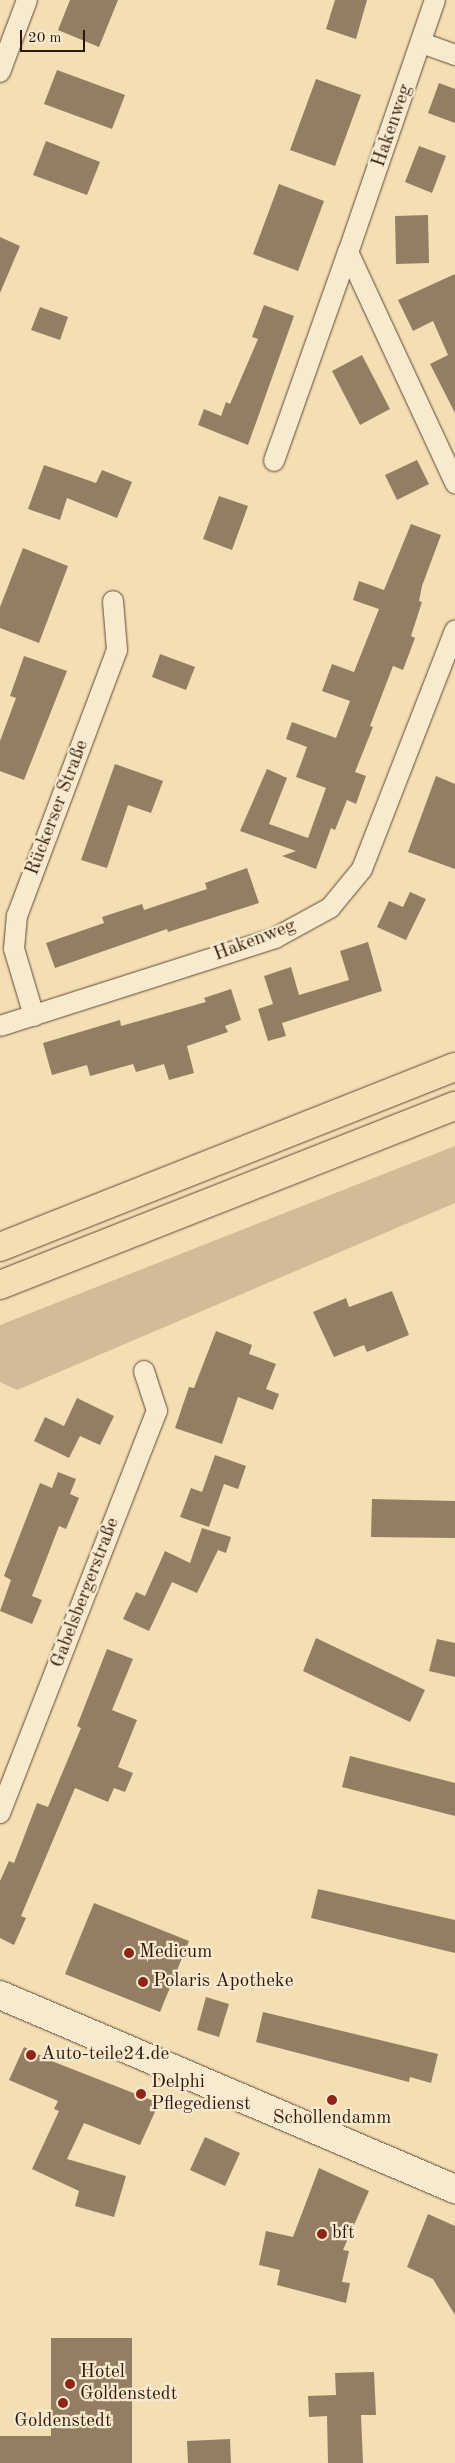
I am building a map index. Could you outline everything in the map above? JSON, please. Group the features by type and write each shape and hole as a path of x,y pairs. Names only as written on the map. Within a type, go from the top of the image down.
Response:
{"highway":[{"path":"0,1247 455,1068"},
{"path":"0,1285 455,1106"}],"main road":[{"path":"0,1995 455,2189"}],"street":[{"path":"0,72 28,0"},
{"name":"Hakenweg","path":"274,461 422,43 435,0"},
{"path":"422,43 455,55"},
{"path":"348,252 455,483"},
{"name":"Rückerser Straße","path":"34,1016 14,949 17,916 117,650 113,601"},
{"name":"Hakenweg","path":"0,1026 275,938 330,908 362,869 455,630"},
{"name":"Gabelsbergerstraße","path":"0,1813 157,1411 144,1371"}],"shaded area":[{"path":"455,1146 455,1203 17,1390 0,1382 0,1325"}],"building":[{"path":"70,0 118,0 99,47 58,30"},
{"path":"335,0 367,0 356,39 326,29"},
{"path":"57,70 125,95 112,129 44,104"},
{"path":"316,79 361,95 335,166 290,150"},
{"path":"439,83 455,89 455,123 428,113"},
{"path":"46,141 100,162 87,195 33,175"},
{"path":"419,146 446,156 432,193 405,182"},
{"path":"279,184 324,201 298,271 253,254"},
{"path":"428,215 429,263 396,264 395,216"},
{"path":"0,237 20,246 0,293"},
{"path":"455,274 455,413 430,364 448,355 433,321 413,331 398,300"},
{"path":"264,305 294,316 248,445 198,425 204,409 221,416 226,402 230,404 258,339 252,337"},
{"path":"40,307 68,317 60,340 31,330"},
{"path":"362,355 390,409 360,425 332,371"},
{"path":"417,460 429,484 397,500 385,475"},
{"path":"44,465 96,483 102,470 132,482 117,518 67,498 60,520 28,509"},
{"path":"219,496 248,506 232,550 203,539"},
{"path":"411,524 441,535 422,586 419,601 422,602 411,636 415,638 403,670 393,666 370,726 373,727 355,772 366,776 356,804 347,800 335,830 331,828 316,869 282,856 296,851 240,831 267,769 287,778 269,824 308,838 326,788 296,777 307,747 286,739 292,722 336,738 350,701 322,691 332,664 354,672 379,609 353,600 359,581 384,590"},
{"path":"23,548 68,566 39,643 0,628 0,607"},
{"path":"160,654 195,667 186,690 152,677"},
{"path":"24,656 67,671 24,780 0,771 0,741 16,698 10,696"},
{"path":"115,764 163,781 151,813 128,805 107,868 81,860"},
{"path":"436,776 455,784 455,869 408,852"},
{"path":"247,868 259,903 168,932 167,929 55,968 46,943 104,923 102,917 142,904 144,910 207,889 205,883"},
{"path":"410,892 426,899 406,940 377,927 389,901 403,907"},
{"path":"368,942 382,991 282,1023 286,1036 268,1041 258,1009 273,1004 264,976 291,967 299,995 349,980 340,951"},
{"path":"231,989 241,1020 225,1026 228,1032 187,1046 194,1073 169,1080 164,1064 136,1072 133,1064 90,1076 87,1065 52,1075 43,1043 120,1020 121,1026 206,1002 204,998"},
{"path":"392,1291 409,1335 367,1352 364,1345 334,1357 313,1312 346,1298 349,1307"},
{"path":"216,1331 252,1345 249,1354 276,1364 266,1389 279,1394 273,1410 238,1397 222,1444 175,1428 189,1387 194,1388"},
{"path":"77,1398 114,1416 100,1445 80,1436 69,1458 34,1441 45,1417 64,1426"},
{"path":"215,1455 246,1466 238,1489 224,1484 209,1527 180,1517 191,1488 202,1492"},
{"path":"58,1472 76,1479 70,1494 79,1498 66,1529 59,1526 32,1596 42,1600 32,1624 0,1611 11,1580 4,1576 40,1483 52,1488"},
{"path":"372,1499 455,1501 455,1538 371,1537"},
{"path":"202,1528 231,1537 226,1553 218,1550 197,1593 172,1582 149,1631 123,1619 136,1592 145,1596 165,1551 190,1563"},
{"path":"316,1638 425,1690 410,1722 303,1671"},
{"path":"437,1639 455,1643 455,1677 429,1671"},
{"path":"107,1649 133,1659 112,1710 137,1720 118,1767 133,1773 125,1792 114,1788 108,1802 75,1788 21,1916 26,1918 14,1945 0,1938 0,1881 9,1861 14,1863 37,1803 48,1807 81,1728 77,1726"},
{"path":"350,1756 455,1783 455,1816 342,1787"},
{"path":"318,1889 455,1920 455,1953 311,1918"},
{"name":"Medicum","path":"94,1903 189,1941 160,2012 65,1974"},
{"path":"206,1997 229,2004 219,2037 197,2030"},
{"path":"263,2012 438,2054 431,2083 410,2077 409,2082 256,2042"},
{"path":"24,2047 49,2060 159,2103 140,2145 84,2123 67,2159 126,2176 114,2217 75,2206 79,2191 32,2169 59,2111 54,2109 58,2101 9,2080"},
{"path":"205,2137 240,2153 225,2186 190,2170"},
{"name":"bft","path":"319,2168 369,2191 343,2250 349,2251 342,2282 350,2283 346,2303 277,2285 280,2270 259,2265 266,2231 293,2237"},
{"path":"428,2214 455,2226 455,2315 433,2279 407,2267"},
{"path":"51,2338 132,2338 132,2463 0,2463 0,2436 51,2436"},
{"path":"374,2372 376,2415 361,2415 363,2463 328,2463 327,2416 309,2417 308,2396 336,2395 335,2373"},
{"path":"230,2439 231,2463 188,2463 187,2441"}],"place":[{"name":"Medicum","path":"129,1953"},
{"name":"Polaris Apotheke","path":"143,1982"},
{"name":"Auto-teile24.de","path":"31,2055"},
{"name":"Delphi Pflegedienst","path":"141,2094"},
{"name":"Schollendamm","path":"332,2100"},
{"name":"bft","path":"322,2234"},
{"name":"Hotel Goldenstedt","path":"70,2384"},
{"name":"Goldenstedt","path":"63,2403"}]}
